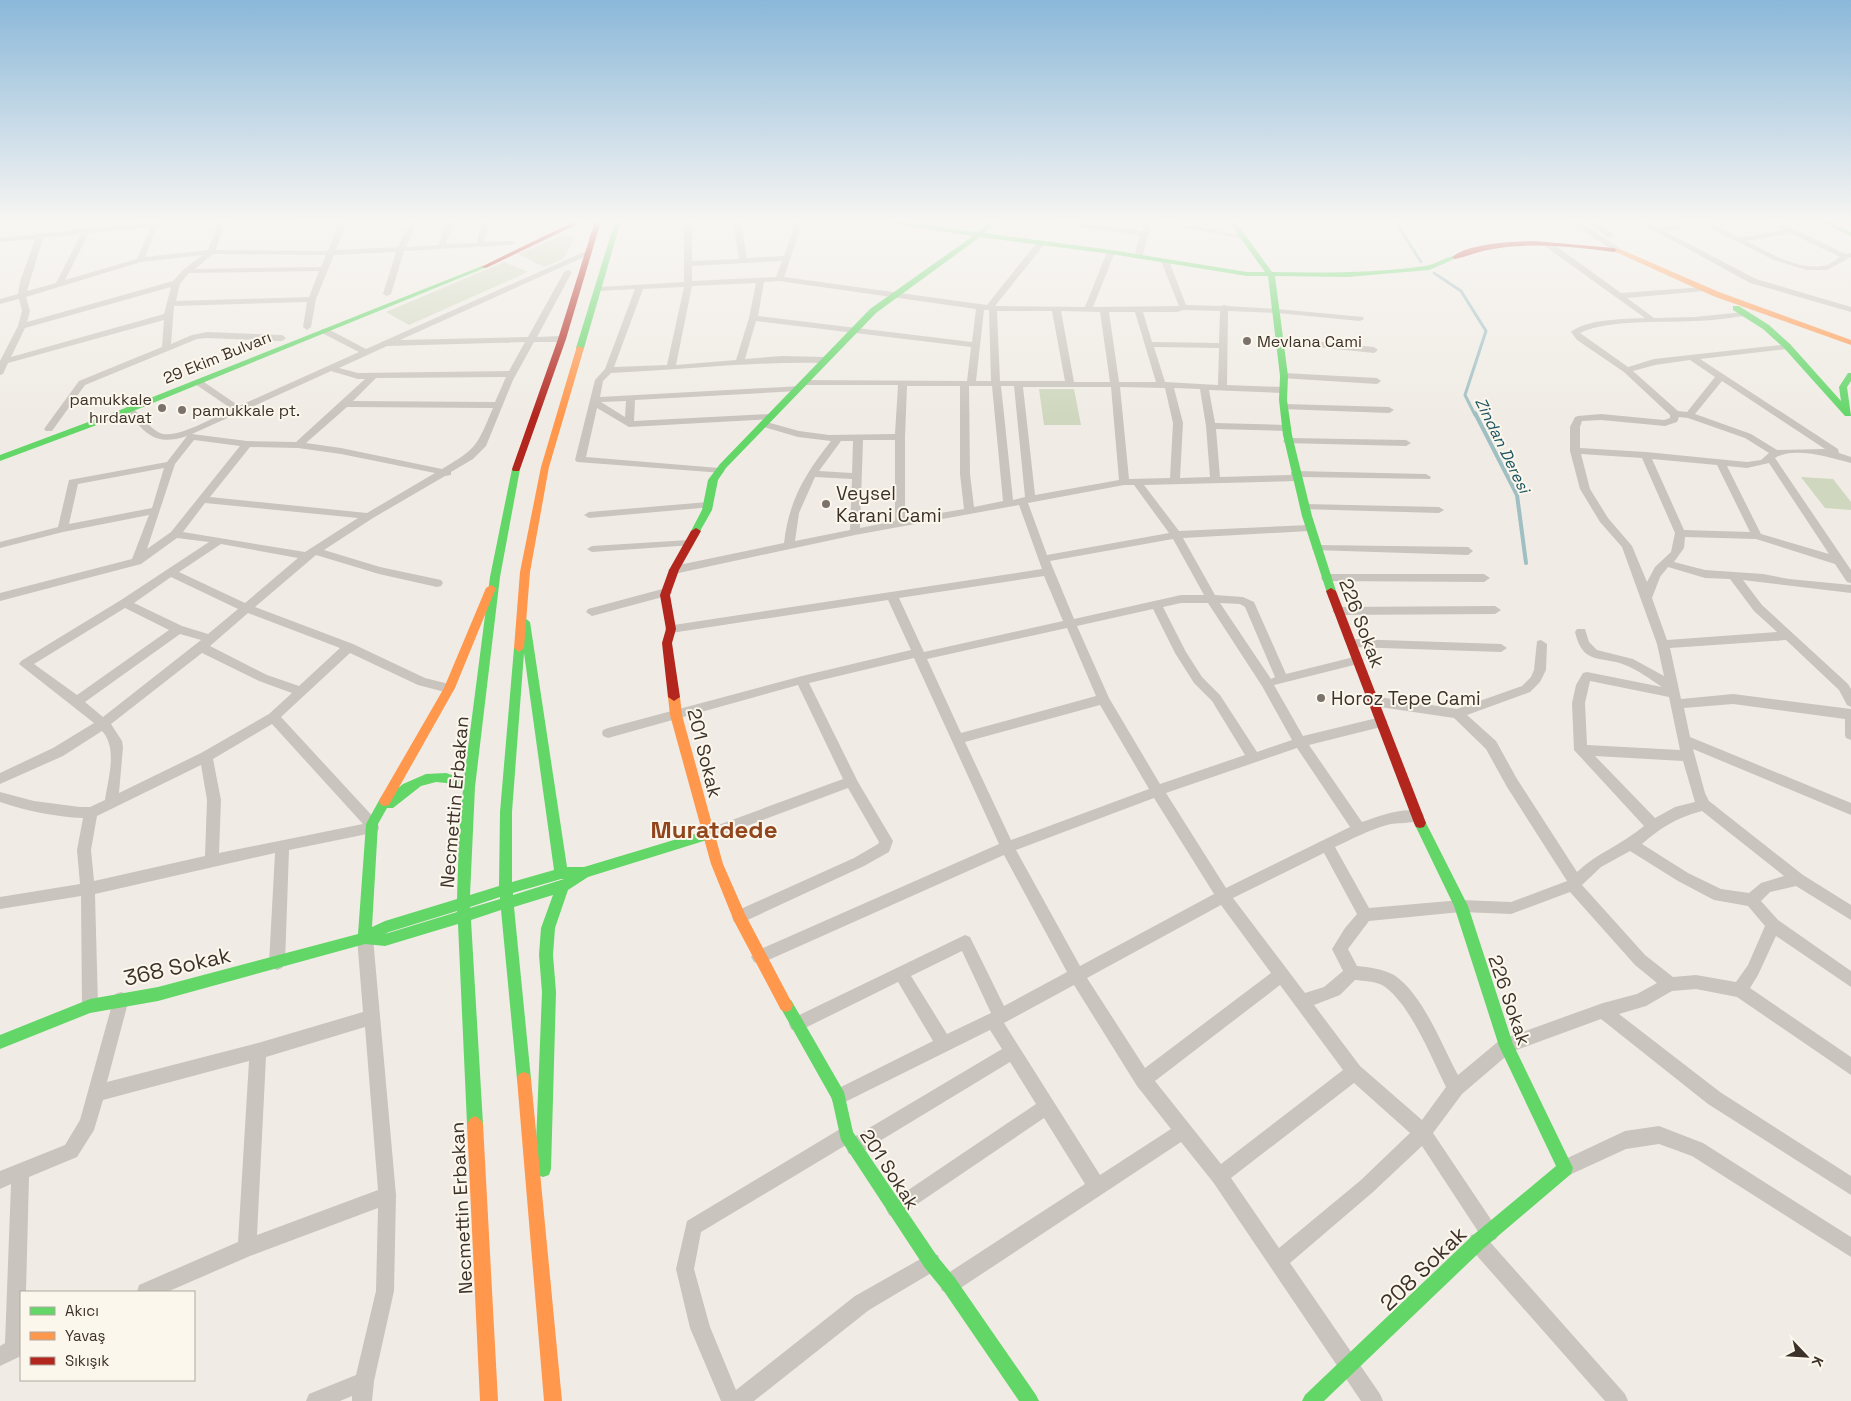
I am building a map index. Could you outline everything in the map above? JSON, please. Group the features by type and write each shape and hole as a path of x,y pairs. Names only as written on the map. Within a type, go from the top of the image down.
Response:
{"street":[{"path":"0,372 22,326 26,311 22,295 23,286"},
{"path":"0,302 52,286"},
{"path":"22,326 164,286"},
{"path":"166,349 168,316 175,286"},
{"path":"306,328 312,299 317,286"},
{"path":"387,294 389,286"},
{"name":"29 Ekim Bulvarı","path":"14,440 48,430 282,338 407,286"},
{"name":"29 Ekim Bulvarı","path":"0,458 129,410 434,286"},
{"path":"129,410 159,438 189,435 330,368 514,286"},
{"path":"0,779 58,752 103,724 206,643 310,554 369,516 470,457 482,446 512,374 560,286"},
{"name":"Necmettin Erbakan","path":"489,1401 463,896 464,834 495,577 514,476 579,286"},
{"path":"553,1401 505,877 506,812 525,572 545,467 599,289 666,286"},
{"path":"671,368 688,286"},
{"path":"740,362 753,318 760,286"},
{"path":"832,286 987,307 1177,310 1183,306 1224,307 1360,319"},
{"name":"201 Sokak","path":"906,286 873,311 766,421 713,480 708,505 674,570 666,592 670,630 668,643 676,715 717,864 739,917 759,957 839,1097 850,1141 931,1262 949,1284 1030,1401"},
{"path":"969,511 965,474 967,383 987,307 1004,286"},
{"path":"1088,309 1097,286"},
{"path":"1175,286 1183,306"},
{"name":"226 Sokak","path":"1273,286 1284,376 1282,390 1286,407 1288,440 1309,528 1338,611 1418,816 1461,906 1506,1046 1564,1168"},
{"path":"1607,286 1651,319"},
{"path":"1700,286 1716,294 1851,343"},
{"path":"1771,286 1851,310"},
{"path":"640,288 609,370 599,380 580,460 720,471"},
{"path":"1620,296 1704,288"},
{"path":"1716,294 1766,327 1787,346 1849,415"},
{"path":"171,304 312,299"},
{"path":"987,307 1008,504"},
{"path":"1222,386 1224,307"},
{"path":"1056,308 1070,384"},
{"path":"1104,309 1115,385 1124,482"},
{"path":"1138,309 1148,344 1178,423 1175,481"},
{"path":"1744,314 1695,319 1651,319 1586,326 1575,332 1580,338 1627,370 1675,414 1690,415 1760,442 1772,455 1851,579"},
{"path":"4,362 168,316"},
{"path":"753,318 976,345"},
{"path":"325,331 365,352"},
{"path":"48,430 82,383 195,337 282,338"},
{"path":"386,343 562,339"},
{"path":"1280,341 1374,350"},
{"path":"1148,344 1223,346"},
{"path":"1627,370 1654,362 1787,346"},
{"path":"1691,357 1846,457"},
{"path":"609,370 671,368 805,358 825,360"},
{"path":"330,368 358,376 512,374"},
{"path":"1849,415 1843,387 1851,375"},
{"path":"298,445 345,404 373,376"},
{"path":"1284,376 1377,381"},
{"path":"1690,415 1720,377"},
{"path":"198,382 239,410"},
{"path":"900,525 900,437 903,384"},
{"path":"1018,384 1026,501 1046,565 1103,699 1157,791 1223,896 1354,1072 1423,1132 1484,1237 1618,1401"},
{"path":"594,401 801,385 1070,384 1222,386 1282,390"},
{"path":"1204,386 1211,426 1215,481"},
{"path":"630,424 631,398"},
{"path":"594,401 630,424 766,421 798,434 840,437 900,437"},
{"path":"345,404 500,405"},
{"path":"1286,407 1389,410"},
{"path":"1675,414 1674,420 1665,423 1601,416 1578,419 1575,427 1575,451 1585,489 1604,520 1627,546 1663,644 1688,756 1698,793 1704,805 1798,878 1851,913"},
{"path":"1211,426 1287,428"},
{"path":"189,435 247,444 298,445 340,451 446,472"},
{"path":"137,561 156,510 170,464 189,435"},
{"path":"855,532 858,436"},
{"path":"788,546 792,514 800,494 811,474 840,437"},
{"path":"1288,440 1406,444"},
{"path":"0,597 114,569 137,561 175,534 247,444"},
{"path":"1575,451 1646,455 1747,465 1764,462 1772,455 1810,450 1846,457"},
{"path":"1646,455 1680,533 1681,544 1675,556 1655,575 1646,599"},
{"path":"1720,462 1757,536"},
{"path":"63,529 72,482 170,464"},
{"path":"811,474 857,476"},
{"path":"674,570 855,532 1124,482 1215,481 1296,476 1426,477"},
{"path":"1137,482 1176,535 1211,598 1267,683 1300,742 1359,829"},
{"path":"204,500 369,516"},
{"path":"588,515 708,505"},
{"path":"1305,507 1439,510"},
{"path":"0,545 63,529 156,510"},
{"path":"670,630 892,596 1046,565 1107,546 1176,535 1309,528"},
{"path":"1680,533 1757,536 1839,561"},
{"path":"175,534 310,554 437,583"},
{"path":"111,803 116,742 113,733 76,702 25,664 125,603 219,540"},
{"path":"592,549 688,543"},
{"path":"1317,548 1468,551"},
{"path":"1666,563 1705,574 1763,578 1788,583 1851,589"},
{"path":"171,573 246,608 350,647 422,682 449,688"},
{"path":"1733,575 1758,608 1844,687 1851,702"},
{"path":"316,1401 363,1391 385,1291 387,1195 365,938 372,826 449,688 495,577"},
{"path":"1326,578 1484,578"},
{"path":"592,612 666,592"},
{"path":"892,596 1007,847 1077,976 1143,1080 1219,1176 1373,1401"},
{"path":"608,733 802,680 1181,599 1243,600 1250,604 1282,680"},
{"path":"125,603 206,643 263,678 301,692"},
{"path":"522,604 562,873"},
{"path":"1156,604 1181,653 1198,680 1216,698 1254,758"},
{"path":"1338,611 1495,610"},
{"path":"76,702 178,629"},
{"path":"1581,632 1582,641 1597,656 1626,660 1646,670 1675,695"},
{"path":"1663,644 1787,636"},
{"path":"1352,643 1501,648"},
{"path":"1373,701 1458,714 1497,698 1526,689 1536,679 1540,670 1541,644"},
{"path":"0,796 13,801 69,812 91,813 206,758 273,717 350,647"},
{"path":"1267,683 1358,660"},
{"path":"1653,826 1581,750 1579,696 1581,686 1587,676 1675,695 1733,699 1851,715 1851,735"},
{"path":"739,917 859,862 884,848 886,841 874,823 852,781 802,680"},
{"path":"959,739 1103,699"},
{"path":"1458,714 1491,745 1512,784 1574,883 1640,960 1670,984"},
{"path":"273,717 372,826"},
{"path":"759,957 1007,847 1157,791 1300,742 1381,722"},
{"path":"1685,740 1851,809"},
{"path":"1581,750 1688,756"},
{"path":"206,758 214,800 212,861"},
{"path":"0,903 88,889 282,844 372,826 400,793 418,780 429,776 447,776 469,786"},
{"path":"365,938 385,940 563,886 584,873 708,835 852,781"},
{"path":"1352,973 1340,949 1350,933 1365,916 1461,906 1511,908 1574,883 1596,863 1630,844 1653,826 1680,811 1704,805"},
{"path":"90,1006 88,889 84,850 91,813"},
{"path":"839,1097 997,1018 1223,896 1359,829 1387,819 1418,816"},
{"path":"277,963 282,844"},
{"path":"1630,844 1683,877 1719,895 1752,900 1773,925 1851,980"},
{"path":"1327,845 1365,916"},
{"path":"365,938 385,927 562,873 584,873"},
{"path":"1752,900 1766,888 1798,878"},
{"path":"540,1256 549,992 546,955 548,928 563,886"},
{"path":"1740,990 1753,970 1773,925"},
{"name":"368 Sokak","path":"0,1042 90,1006 121,999 158,994 365,938"},
{"path":"797,1024 965,942 1013,1051 1098,1188"},
{"path":"1301,1001 1330,994 1352,973"},
{"path":"1352,973 1373,974 1388,981 1407,997 1456,1088"},
{"path":"901,974 944,1044"},
{"path":"1143,1080 1281,975"},
{"path":"1277,1262 1367,1186 1423,1132 1456,1088 1506,1046 1603,1011 1640,1001 1670,984 1696,982 1740,990 1851,1067"},
{"path":"0,1180 70,1151 88,1124 121,999"},
{"path":"1603,1011 1714,1098 1851,1186"},
{"path":"96,1093 258,1051 372,1017"},
{"path":"248,1248 258,1051"},
{"path":"731,1401 700,1328 685,1269 693,1227 1013,1051"},
{"path":"1219,1176 1354,1072"},
{"path":"895,1209 1047,1106"},
{"path":"949,1284 1183,1132"},
{"path":"1564,1168 1624,1140 1659,1135 1697,1149 1851,1248"},
{"name":"208 Sokak","path":"1311,1401 1484,1237 1564,1168"},
{"path":"12,1351 20,1172"},
{"path":"148,1291 248,1248 387,1195"},
{"path":"738,1401 862,1303 931,1262"}],"green space":[{"path":"446,286 496,286 409,325 386,312"},
{"path":"1039,389 1074,389 1081,425 1044,425"},
{"path":"1801,477 1833,479 1851,502 1851,510 1825,508"}],"waterway":[{"name":"Zindan Deresi","path":"1454,286 1461,291 1486,331 1465,395 1475,415"},
{"name":"Zindan Deresi","path":"1475,413 1517,495 1526,563"}],"traffic: fast":[{"path":"0,458 118,414 436,286"},
{"path":"580,348 598,286"},
{"path":"696,531 707,510 713,480 723,466 873,311 907,286"},
{"path":"1272,286 1284,376 1283,400 1287,435 1307,516 1331,591"},
{"path":"1736,308 1766,327 1787,346 1848,413"},
{"path":"1848,414 1843,387 1851,375"},
{"path":"475,1124 463,896 465,835 469,787 495,577 516,469"},
{"path":"525,622 561,873"},
{"path":"519,648 506,812 505,877 524,1079"},
{"path":"389,804 408,788 426,779 446,778 469,787"},
{"path":"0,1042 90,1006 158,994 365,938 372,824 385,801"},
{"path":"1311,1401 1478,1242 1565,1168 1506,1046 1461,906 1420,823"},
{"path":"584,873 707,835"},
{"path":"561,873 584,873 563,886 385,940 365,938 385,927 561,873"},
{"path":"543,1169 549,992 546,955 548,928 563,886"},
{"path":"786,1005 839,1097 846,1135 931,1262 949,1284 1030,1401"}],"traffic: slow":[{"path":"1699,286 1851,343"},
{"path":"519,648 525,572 545,467 580,348"},
{"path":"385,801 449,688 491,588"},
{"path":"674,697 676,715 717,864 739,917 786,1005"},
{"path":"524,1079 553,1401"},
{"path":"475,1124 489,1401"}],"traffic: jam":[{"path":"516,469 562,339 578,286"},
{"path":"674,697 667,643 671,629 665,595 674,570 696,531"},
{"path":"1331,591 1420,823"}],"place":[{"name":"Mevlana Cami","path":"1247,341"},
{"name":"pamukkale hırdavat","path":"162,408"},
{"name":"pamukkale pt.","path":"182,410"},
{"name":"Veysel Karani Cami","path":"826,504"},
{"name":"Horoz Tepe Cami","path":"1321,698"}],"district":[{"name":"Muratdede","path":"714,830"}]}
